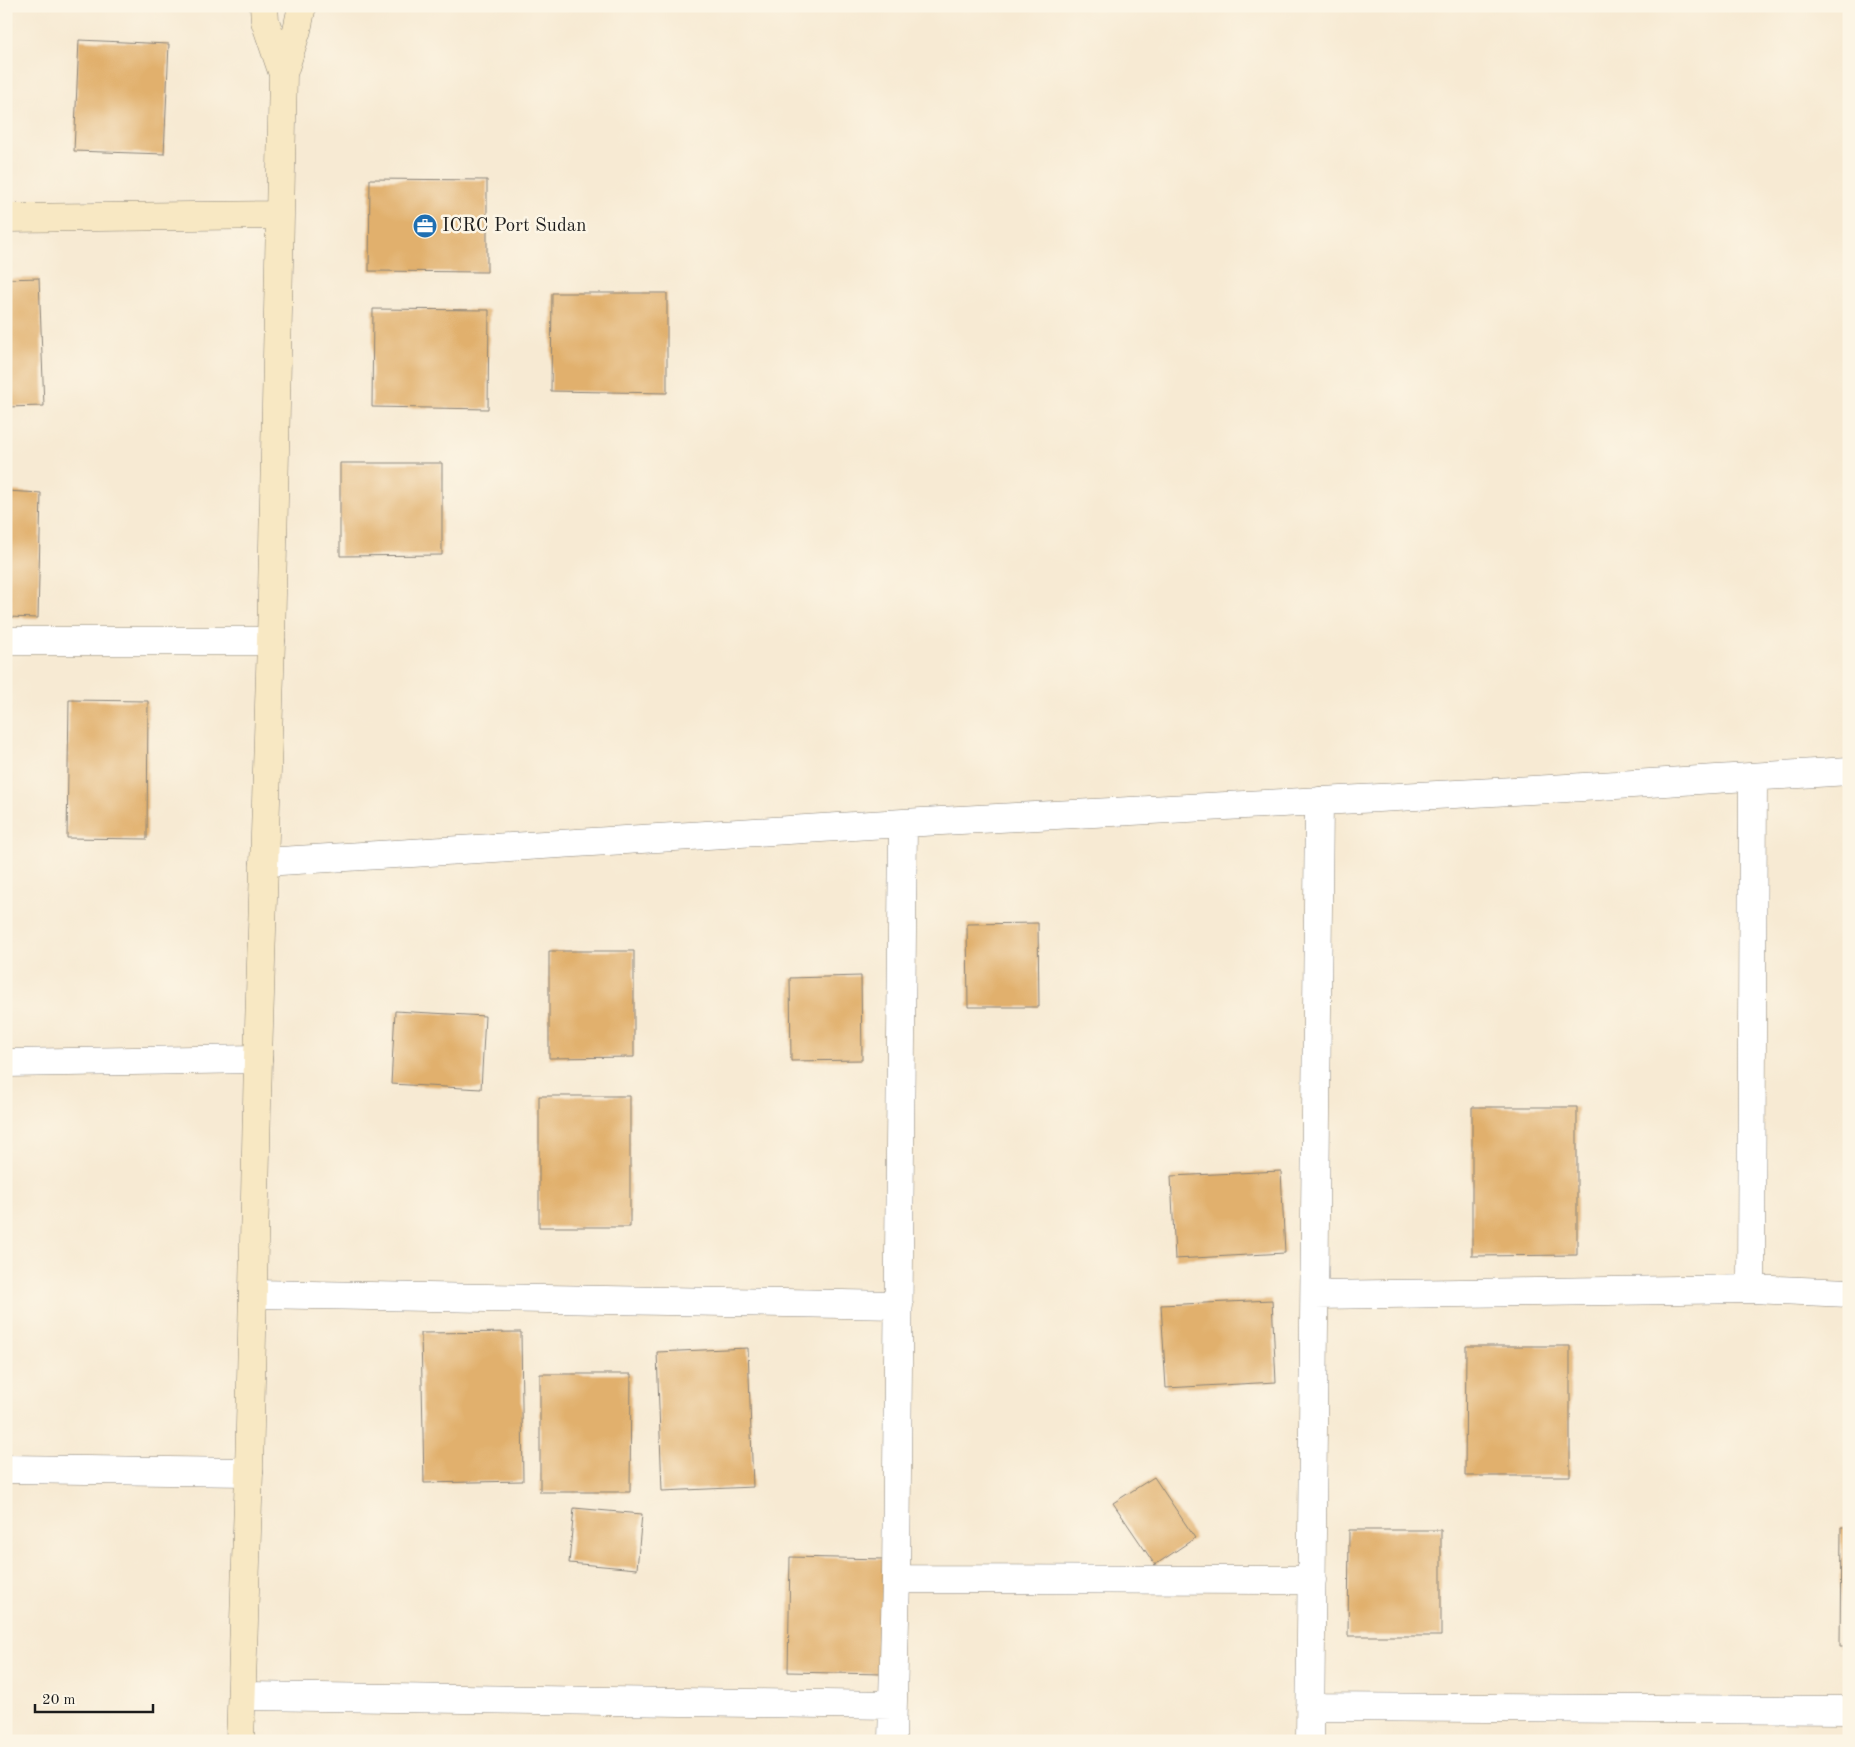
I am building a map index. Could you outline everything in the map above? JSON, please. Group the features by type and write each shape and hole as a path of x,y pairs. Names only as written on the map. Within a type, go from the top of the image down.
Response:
{"main road":[{"path":"264,6 265,21 283,74"},
{"path":"240,1741 271,641 283,74 297,30 302,6"},
{"path":"6,218 279,215"}],"street":[{"path":"6,641 271,641"},
{"path":"264,862 903,823 1849,771"},
{"path":"1752,1289 1753,777"},
{"path":"1310,1741 1319,801"},
{"path":"892,1741 896,1579 903,823"},
{"path":"6,1062 258,1059"},
{"path":"1315,1296 1752,1289 1849,1293"},
{"path":"253,1294 899,1306"},
{"path":"6,1469 249,1472"},
{"path":"896,1579 1312,1580"},
{"path":"242,1696 892,1705"},
{"path":"1310,1707 1849,1710"}],"building":[{"path":"79,40 169,44 164,154 74,151"},
{"path":"370,179 487,180 487,272 369,271"},
{"path":"39,278 44,406 6,407 6,279"},
{"path":"552,293 667,293 667,393 551,391"},
{"path":"373,309 489,310 488,409 372,407"},
{"path":"340,463 442,463 442,555 340,556"},
{"path":"6,491 41,493 38,618 6,617"},
{"path":"69,700 148,701 147,839 67,838"},
{"path":"1038,923 1039,1007 968,1007 967,924"},
{"path":"549,951 634,951 634,1057 549,1058"},
{"path":"861,976 862,1060 791,1061 790,978"},
{"path":"395,1011 485,1016 481,1089 391,1084"},
{"path":"539,1096 630,1096 630,1227 539,1227"},
{"path":"1472,1107 1577,1107 1577,1255 1472,1256"},
{"path":"1281,1171 1285,1253 1175,1259 1171,1176"},
{"path":"1272,1300 1276,1382 1166,1388 1161,1305"},
{"path":"521,1332 523,1481 424,1483 421,1333"},
{"path":"1466,1346 1570,1346 1570,1476 1465,1476"},
{"path":"748,1348 753,1487 662,1491 657,1352"},
{"path":"540,1374 631,1374 630,1492 540,1492"},
{"path":"1154,1477 1195,1538 1155,1565 1113,1503"},
{"path":"574,1508 642,1514 637,1569 569,1563"},
{"path":"1841,1527 1849,1527 1849,1647 1840,1647"},
{"path":"1349,1530 1441,1530 1441,1636 1348,1636"},
{"path":"790,1557 884,1559 882,1674 788,1672"}],"place":[{"name":"ICRC Port Sudan","path":"425,226"}]}
